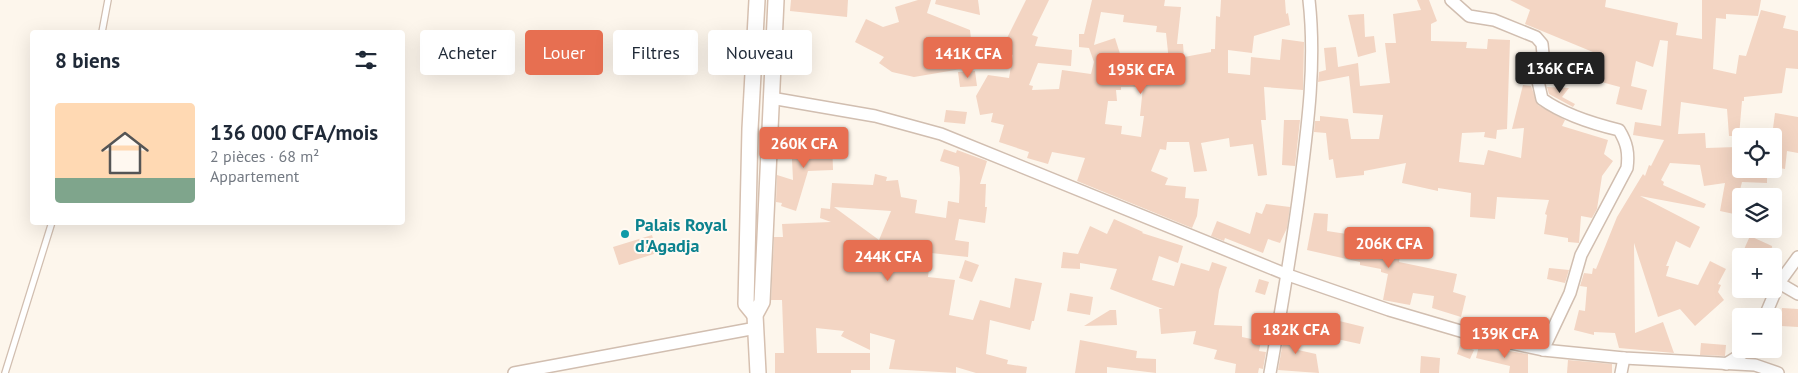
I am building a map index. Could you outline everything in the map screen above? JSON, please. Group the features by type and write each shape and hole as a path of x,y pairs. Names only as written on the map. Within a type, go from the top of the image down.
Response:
{"street":[{"path":"756,322 746,304 750,129 757,0"},
{"path":"758,373 756,322 762,302 776,0"},
{"path":"1270,373 1288,275 1308,128 1311,67 1310,0"},
{"path":"1451,0 1469,16 1494,20 1536,37 1542,44 1543,54 1538,81 1542,99 1551,105 1586,120 1619,130 1626,141 1627,168 1581,255 1570,293 1543,350"},
{"path":"771,98 876,116 941,134 1288,275 1389,310 1464,332 1543,350 1624,358 1755,365 1778,373"},
{"path":"1782,279 1798,257"},
{"path":"1782,285 1798,294"},
{"path":"514,373 756,322"},
{"path":"1621,373 1624,358"},
{"path":"1724,364 1734,358"}],"lane":[{"path":"102,30 108,0"},
{"path":"5,373 51,225"}],"building":[{"path":"791,0 848,0 847,17 790,11"},
{"path":"918,0 931,0 927,13 970,30 972,48 968,48 967,68 914,77 892,72 879,63 884,57 855,42 866,19 883,27 899,22 895,7"},
{"path":"936,0 978,0 980,15 935,4"},
{"path":"1026,0 1049,0 1032,35 1038,37 1035,46 1072,50 1071,66 1038,63 1029,85 1033,86 1032,90 1059,89 1062,70 1091,74 1094,62 1089,48 1079,47 1079,34 1084,34 1092,0 1165,0 1164,6 1181,7 1177,44 1183,44 1184,57 1211,52 1211,49 1215,49 1216,16 1220,17 1221,0 1285,0 1286,14 1288,13 1290,25 1254,36 1252,53 1228,50 1228,73 1250,75 1251,57 1280,60 1282,39 1304,42 1303,90 1264,87 1266,120 1261,120 1267,175 1258,176 1253,144 1230,147 1229,138 1201,143 1207,171 1194,172 1189,142 1167,142 1166,150 1160,149 1151,171 1168,178 1165,185 1186,187 1185,198 1199,199 1197,216 1192,228 1077,181 1085,158 1052,152 1048,164 1027,158 1029,152 999,142 1004,125 991,122 993,113 980,115 976,96 988,75 1009,78 1013,55 1001,50","holes":["1101,12 1124,15 1123,22 1157,26 1156,32 1166,33 1170,71 1145,75 1145,71 1126,71 1126,60 1122,60 1115,38 1094,45","1121,87 1143,87 1140,116 1144,116 1141,137 1121,134 1122,126 1105,124 1108,101 1117,101 1116,90 1121,90"]},
{"path":"1417,0 1429,0 1437,21 1431,24 1431,41 1467,42 1466,48 1487,49 1488,39 1510,40 1507,129 1497,130 1496,139 1484,137 1485,132 1462,133 1459,162 1484,165 1488,150 1521,158 1524,128 1512,129 1523,85 1531,86 1538,105 1565,120 1562,126 1608,140 1604,154 1613,161 1602,176 1597,209 1592,218 1581,216 1579,243 1568,242 1568,238 1544,234 1547,215 1545,214 1549,200 1497,197 1495,219 1470,217 1471,193 1438,188 1438,191 1402,183 1406,163 1364,171 1364,175 1336,178 1333,159 1329,160 1326,133 1314,132 1315,121 1320,121 1320,116 1348,119 1351,139 1379,139 1383,115 1353,113 1349,76 1318,82 1319,72 1326,70 1324,48 1336,47 1338,67 1358,63 1360,86 1390,83 1385,43 1396,43 1393,14 1421,10"},
{"path":"1510,0 1606,0 1605,7 1678,23 1676,35 1702,39 1702,0 1761,0 1758,16 1726,14 1726,19 1716,18 1713,69 1736,74 1739,55 1746,56 1761,10 1786,16 1783,28 1798,31 1798,69 1786,68 1782,93 1744,97 1740,128 1732,128 1732,136 1729,136 1727,109 1681,102 1678,134 1705,133 1706,148 1732,147 1732,178 1767,178 1767,183 1742,182 1740,188 1732,188 1732,214 1720,211 1725,183 1704,186 1700,165 1670,163 1661,180 1664,182 1663,185 1706,204 1704,208 1640,196 1700,227 1690,248 1676,241 1666,266 1669,266 1666,276 1698,285 1710,261 1726,269 1718,284 1721,285 1718,292 1724,300 1695,326 1680,309 1658,317 1634,243 1635,333 1663,322 1674,353 1619,348 1615,333 1594,332 1594,335 1574,330 1579,310 1585,311 1587,287 1580,286 1584,273 1592,274 1593,268 1596,269 1617,217 1643,174 1645,176 1649,165 1651,166 1664,140 1633,135 1635,122 1661,126 1668,41 1660,40 1653,67 1636,61 1631,86 1647,90 1642,110 1616,104 1620,87 1564,72 1573,61 1602,69 1605,57 1525,24 1530,10"},
{"path":"1364,14 1365,37 1374,36 1376,52 1358,57 1348,15"},
{"path":"975,71 977,86 960,87 958,72"},
{"path":"1547,87 1569,88 1562,97 1575,104 1573,107 1549,94"},
{"path":"946,110 967,112 965,124 944,122"},
{"path":"1775,113 1798,117 1798,153 1787,151 1785,169 1782,168 1782,128 1773,128"},
{"path":"1284,120 1300,120 1295,166 1282,165"},
{"path":"791,139 832,139 833,170 808,171 796,211 781,206 782,203 776,202 777,175 793,180"},
{"path":"944,149 956,153 957,150 987,161 980,184 986,184 985,207 987,207 985,223 959,219 955,240 969,242 968,257 931,253 928,277 955,280 949,315 973,320 980,300 1010,308 1015,278 1042,283 1034,321 1032,321 1030,330 990,320 986,354 1008,360 1007,364 1027,367 1026,373 976,373 956,367 956,373 889,369 895,340 870,333 870,350 841,336 844,331 816,328 817,353 870,353 870,370 851,370 851,373 775,373 775,353 784,353 782,300 771,300 774,237 783,237 782,224 831,222 820,218 821,208 830,209 832,183 873,185 875,174 887,177 886,181 898,180 901,197 917,200 915,213 946,218 948,201 959,203 959,167 940,161","holes":["834,207 891,211 879,240"]},
{"path":"1266,204 1290,207 1287,228 1280,243 1268,239 1263,253 1225,238 1224,241 1211,236 1217,221 1250,234 1256,212 1262,214"},
{"path":"1314,213 1328,214 1327,231 1360,236 1359,245 1384,250 1385,246 1401,249 1399,262 1457,274 1453,292 1466,296 1461,317 1432,308 1434,296 1413,293 1410,305 1383,300 1388,274 1381,272 1381,269 1360,265 1360,262 1307,250"},
{"path":"1114,219 1142,233 1183,246 1178,263 1159,256 1152,280 1174,286 1181,263 1209,271 1212,262 1227,267 1219,290 1214,325 1242,326 1242,337 1261,341 1259,351 1266,352 1263,369 1259,368 1258,373 1235,373 1236,364 1214,359 1217,350 1193,344 1196,331 1161,334 1159,309 1163,309 1110,289 1117,269 1080,263 1080,269 1061,268 1063,252 1078,254 1090,226 1107,234"},
{"path":"652,235 657,253 619,265 613,247"},
{"path":"1749,238 1754,238 1772,246 1772,248 1745,248"},
{"path":"965,260 979,265 972,282 959,278"},
{"path":"1549,268 1569,270 1565,283 1547,279"},
{"path":"1259,279 1269,282 1265,295 1255,292"},
{"path":"1070,293 1093,297 1090,315 1067,311"},
{"path":"1782,308 1798,309 1798,327 1782,326"},
{"path":"1110,310 1116,310 1117,325 1084,326"},
{"path":"1327,318 1364,327 1360,344 1323,336"},
{"path":"1285,330 1302,333 1298,350 1316,354 1319,373 1278,370"},
{"path":"1080,340 1137,351 1136,358 1156,359 1156,373 1107,367 1107,373 1075,373"},
{"path":"1701,343 1726,345 1725,356 1700,355"},
{"path":"1460,345 1474,350 1470,359 1457,354"},
{"path":"1479,346 1528,354 1528,373 1509,373 1510,366 1476,358"},
{"path":"1421,356 1440,358 1439,373 1420,373"},
{"path":"1568,360 1612,364 1612,373 1567,373"}],"place":[{"name":"Palais Royal d'Agadja","path":"625,234"}]}
